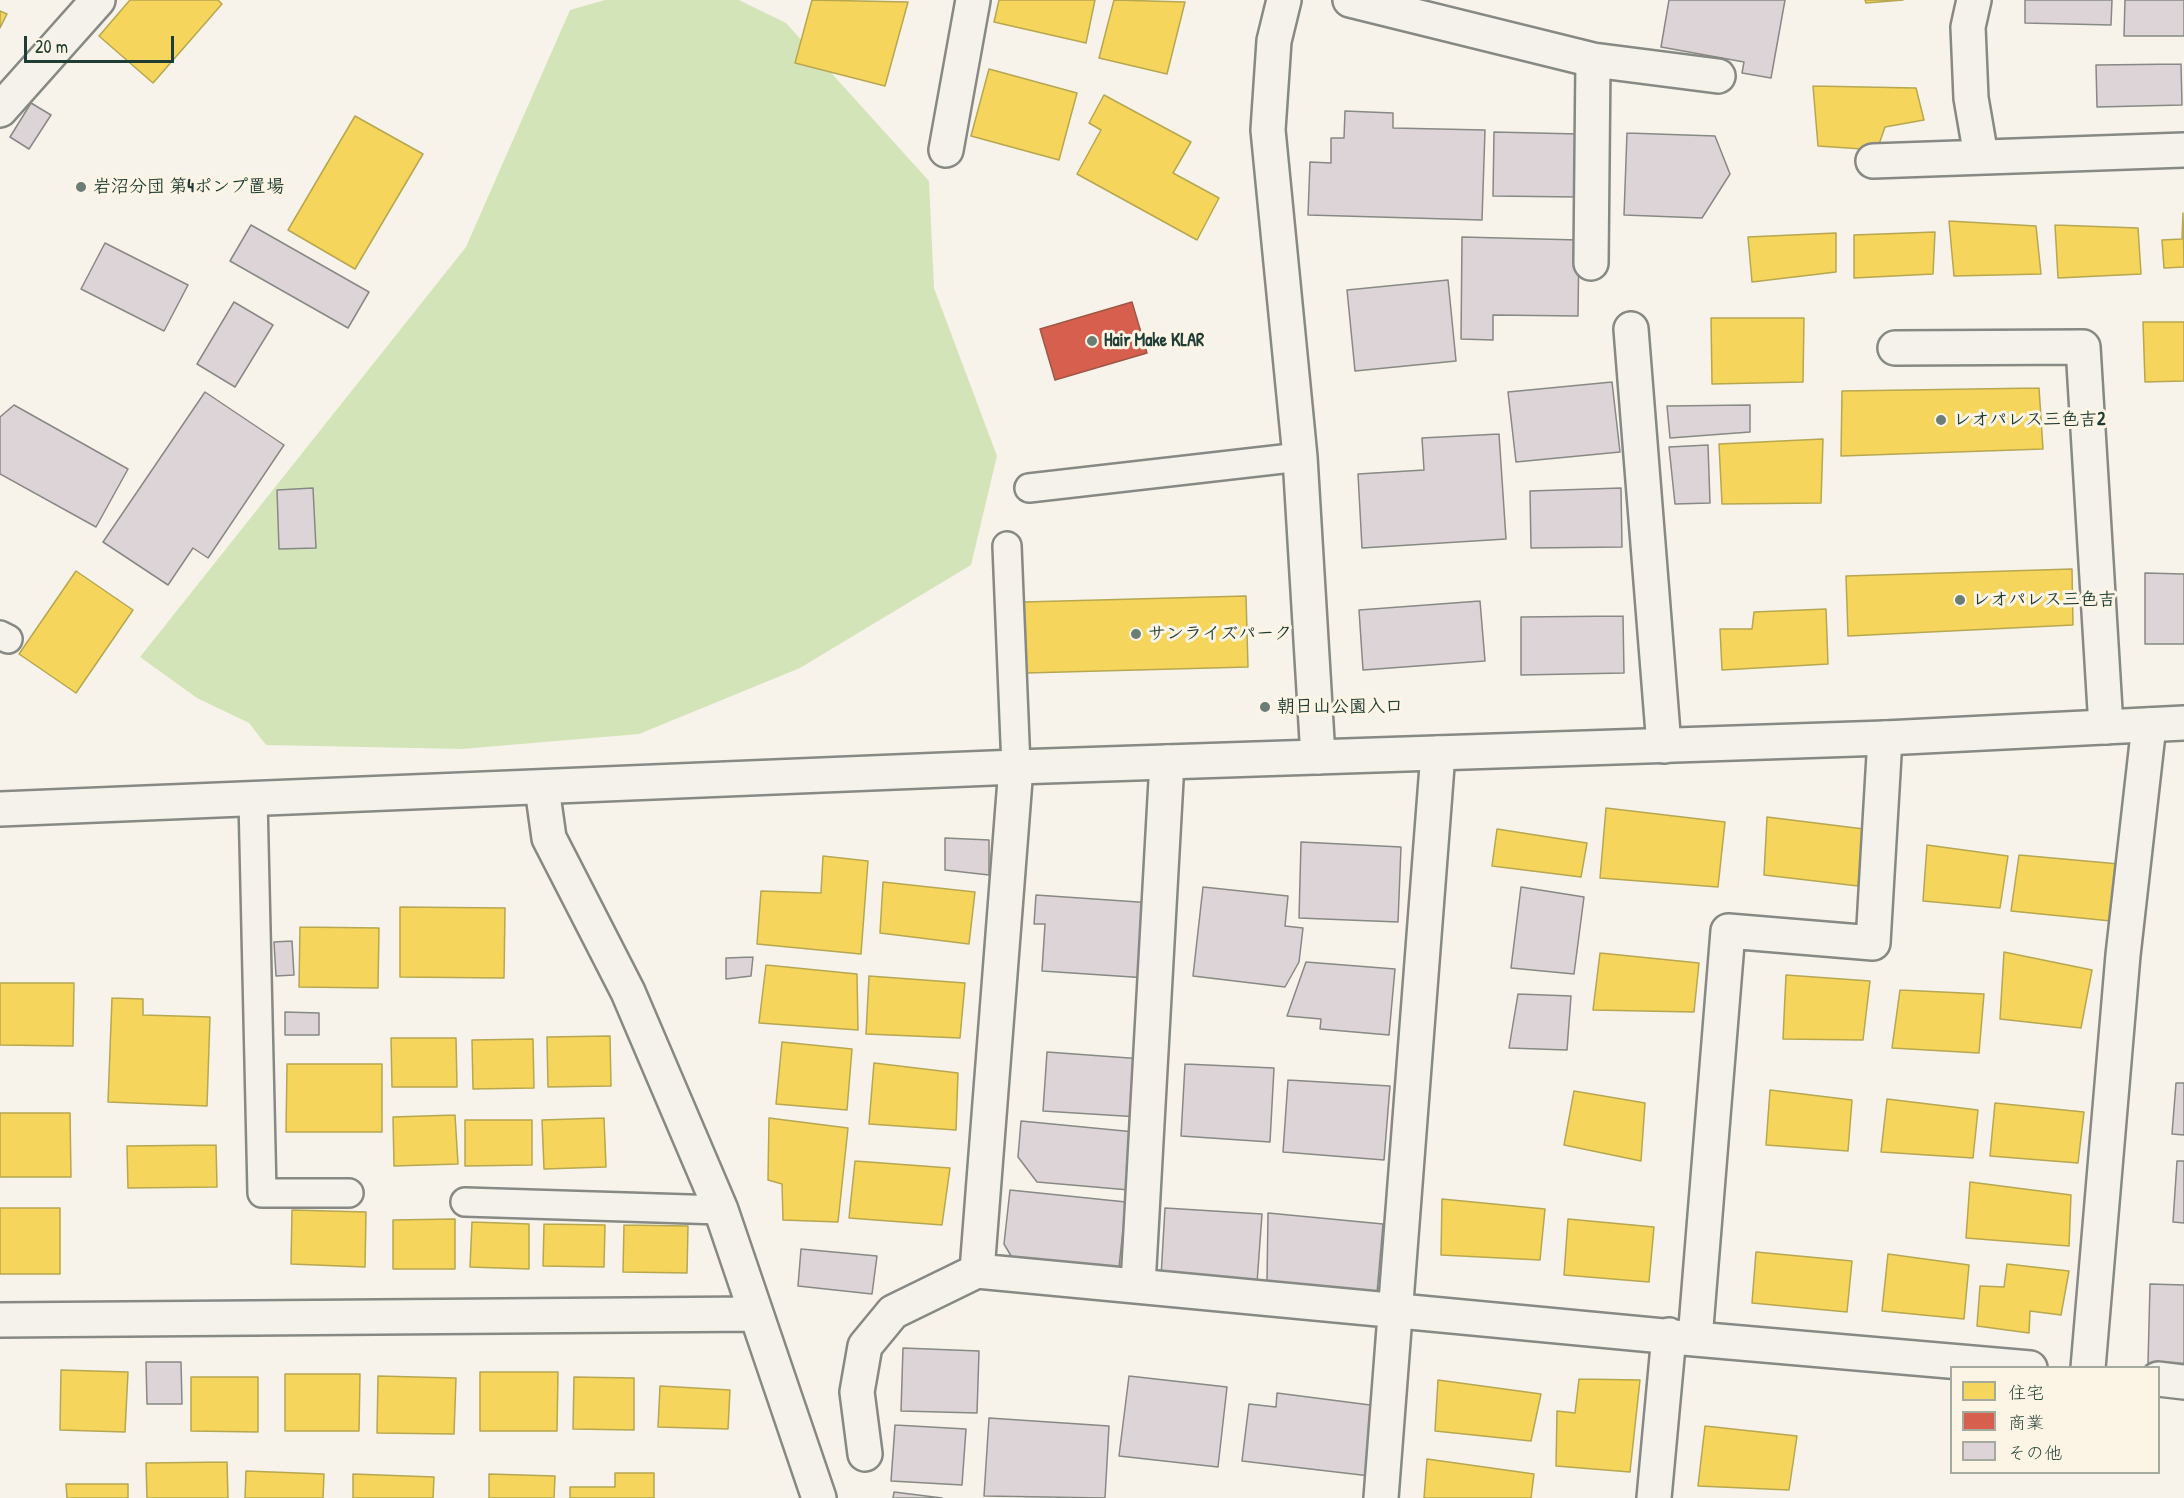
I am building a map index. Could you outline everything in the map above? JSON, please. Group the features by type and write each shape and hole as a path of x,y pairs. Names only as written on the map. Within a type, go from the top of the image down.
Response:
{"street":[{"path":"0,110 98,0"},
{"path":"946,150 973,0"},
{"path":"1284,0 1274,41 1268,130 1300,457 1318,757"},
{"path":"1350,0 1593,60 1718,76"},
{"path":"1974,0 1968,27 1971,98 1982,156"},
{"path":"1592,263 1593,60"},
{"path":"1874,161 2184,150"},
{"path":"1631,329 1664,746"},
{"path":"1894,348 2083,347 2106,727"},
{"path":"0,809 1016,767 1885,738 2184,723"},
{"path":"2088,1366 2123,955 2149,725"},
{"path":"1653,1498 1682,1337 1728,931 1873,943 1885,738"},
{"path":"1382,1498 1438,753"},
{"path":"1138,1285 1167,762"},
{"path":"977,1271 1016,767"},
{"path":"542,788 549,838 628,992 721,1210 819,1498"},
{"path":"865,1454 857,1392 865,1346 893,1312 977,1271 2008,1366"},
{"path":"0,1320 756,1314"},
{"path":"2160,1379 2184,1382"}],"lane":[{"path":"1029,488 1300,457"},
{"path":"1007,546 1016,767"},
{"path":"253,799 262,1193 349,1193"},
{"path":"465,1202 721,1210"}],"green space":[{"path":"605,0 739,0 786,23 929,181 934,288 997,456 971,565 800,668 639,734 462,749 266,745 249,723 197,698 140,657 466,247 570,10"}],"building: 住宅":[{"path":"130,0 218,0 222,4 153,83 99,36"},
{"path":"812,0 908,2 885,86 795,63"},
{"path":"999,0 1095,0 1086,43 994,22"},
{"path":"1114,0 1185,2 1167,74 1099,58"},
{"path":"1865,0 1903,0 1866,3"},
{"path":"0,11 7,14 0,28"},
{"path":"989,69 1077,93 1059,160 971,136"},
{"path":"1813,86 1916,88 1924,120 1885,127 1877,150 1818,146"},
{"path":"1104,95 1191,142 1173,173 1219,198 1197,240 1077,174 1101,130 1089,123"},
{"path":"355,116 423,154 355,269 288,230"},
{"path":"2183,213 2184,267 2164,268 2162,240 2182,239"},
{"path":"1949,221 2036,226 2041,274 1954,276"},
{"path":"2055,225 2138,228 2141,274 2058,278"},
{"path":"1935,232 1933,274 1854,278 1854,235"},
{"path":"1836,233 1836,272 1752,282 1748,237"},
{"path":"1711,318 1804,318 1803,382 1712,384"},
{"path":"2143,322 2184,322 2184,381 2145,382"},
{"name":"レオパレス三色吉2","path":"2039,388 2043,449 1841,456 1842,391"},
{"path":"1823,439 1821,503 1722,504 1719,444"},
{"name":"レオパレス三色吉","path":"2072,569 2073,625 1848,636 1846,576"},
{"path":"76,571 133,610 76,693 19,654"},
{"name":"サンライズパーク","path":"1246,596 1248,667 1026,673 1024,602"},
{"path":"1826,609 1828,664 1722,670 1720,629 1752,629 1754,612"},
{"path":"1606,808 1725,822 1718,887 1600,878"},
{"path":"1767,817 1864,829 1858,886 1764,875"},
{"path":"1497,829 1587,843 1581,877 1492,866"},
{"path":"1927,845 2008,856 2000,908 1923,901"},
{"path":"2019,855 2119,864 2111,921 2011,911"},
{"path":"823,856 868,861 861,954 757,944 761,891 821,893"},
{"path":"883,882 975,892 969,944 880,933"},
{"path":"400,907 505,908 504,978 400,977"},
{"path":"300,927 379,928 378,988 299,987"},
{"path":"2004,952 2092,970 2081,1028 2000,1019"},
{"path":"1600,953 1699,963 1694,1012 1593,1010"},
{"path":"766,965 857,974 858,1030 759,1023"},
{"path":"1786,975 1870,981 1863,1040 1783,1039"},
{"path":"869,976 965,983 960,1038 866,1034"},
{"path":"0,983 74,983 73,1046 0,1045"},
{"path":"1900,990 1984,994 1979,1053 1892,1048"},
{"path":"112,998 143,999 143,1015 210,1017 207,1106 108,1102"},
{"path":"610,1036 611,1086 548,1087 547,1037"},
{"path":"391,1038 456,1038 457,1087 392,1087"},
{"path":"533,1039 534,1088 473,1089 472,1040"},
{"path":"782,1042 852,1049 847,1110 776,1104"},
{"path":"874,1063 958,1073 956,1130 869,1124"},
{"path":"287,1064 382,1064 382,1132 286,1132"},
{"path":"1770,1090 1852,1100 1848,1151 1766,1145"},
{"path":"1574,1091 1645,1103 1641,1161 1564,1145"},
{"path":"1887,1099 1978,1110 1973,1158 1881,1152"},
{"path":"1995,1103 2084,1112 2078,1163 1990,1156"},
{"path":"0,1113 70,1113 71,1177 0,1177"},
{"path":"455,1115 458,1164 394,1166 393,1117"},
{"path":"604,1118 606,1167 544,1169 542,1120"},
{"path":"769,1118 848,1128 838,1222 783,1220 782,1184 768,1180"},
{"path":"465,1120 532,1120 532,1165 465,1166"},
{"path":"216,1145 217,1187 128,1188 127,1146"},
{"path":"855,1161 950,1168 942,1225 849,1218"},
{"path":"1970,1182 2071,1195 2069,1246 1966,1238"},
{"path":"1442,1199 1545,1209 1540,1260 1441,1255"},
{"path":"0,1208 60,1208 60,1274 0,1274"},
{"path":"292,1210 366,1212 365,1267 291,1264"},
{"path":"455,1219 455,1269 393,1269 393,1220"},
{"path":"1568,1219 1654,1227 1649,1282 1564,1275"},
{"path":"472,1222 529,1224 529,1269 470,1267"},
{"path":"544,1224 605,1225 604,1267 543,1266"},
{"path":"624,1225 688,1226 687,1273 623,1272"},
{"path":"1756,1252 1852,1261 1847,1312 1752,1303"},
{"path":"1888,1254 1969,1265 1964,1319 1882,1311"},
{"path":"2007,1264 2069,1271 2061,1315 2030,1311 2029,1333 1977,1326 1980,1286 2004,1287"},
{"path":"61,1370 128,1372 125,1432 60,1430"},
{"path":"480,1372 558,1372 557,1431 480,1431"},
{"path":"285,1374 360,1374 359,1431 285,1431"},
{"path":"378,1376 456,1378 454,1434 377,1433"},
{"path":"191,1377 258,1377 258,1432 191,1431"},
{"path":"574,1377 634,1378 634,1430 573,1429"},
{"path":"1579,1379 1640,1380 1630,1472 1556,1466 1557,1411 1575,1413"},
{"path":"1438,1380 1541,1394 1531,1441 1435,1431"},
{"path":"660,1386 730,1390 728,1429 658,1427"},
{"path":"1705,1426 1797,1436 1789,1490 1698,1486"},
{"path":"1427,1459 1534,1474 1531,1498 1424,1498"},
{"path":"227,1462 228,1498 147,1498 146,1463"},
{"path":"246,1471 324,1474 323,1498 245,1498"},
{"path":"615,1473 654,1473 654,1498 570,1498 570,1487 615,1487"},
{"path":"353,1474 434,1477 433,1498 353,1498"},
{"path":"489,1474 555,1476 554,1498 489,1498"},
{"path":"66,1484 128,1484 128,1498 67,1498"}],"building: 商業":[{"path":"1132,302 1147,353 1055,380 1040,329"}],"building: その他":[{"path":"1669,0 1785,0 1771,78 1742,73 1744,62 1661,47"},
{"path":"2025,0 2112,0 2111,25 2025,23"},
{"path":"2125,0 2184,0 2184,36 2124,36"},
{"path":"2181,64 2182,105 2097,107 2096,65"},
{"path":"31,103 51,115 29,149 10,137"},
{"path":"1345,111 1393,113 1393,128 1485,130 1482,220 1308,215 1310,162 1331,163 1331,138 1344,138"},
{"path":"1494,132 1579,134 1578,197 1493,196"},
{"path":"1627,133 1715,136 1730,174 1702,218 1624,215"},
{"path":"251,225 369,292 348,328 230,261"},
{"path":"1462,237 1579,240 1578,316 1493,315 1493,340 1461,339"},
{"path":"105,243 188,285 164,331 81,289"},
{"path":"1448,280 1456,361 1355,371 1347,290"},
{"path":"234,302 273,325 235,387 197,364"},
{"path":"1612,382 1620,452 1516,462 1508,392"},
{"path":"205,392 284,445 208,558 193,548 168,585 103,542"},
{"path":"14,405 128,469 96,527 0,474 0,417"},
{"path":"1750,405 1750,432 1670,438 1667,406"},
{"path":"1499,434 1506,539 1362,548 1358,474 1424,470 1422,438"},
{"path":"1708,445 1710,503 1675,504 1669,447"},
{"path":"313,488 316,548 279,549 277,490"},
{"path":"1621,488 1622,547 1531,548 1530,491"},
{"path":"2145,573 2184,574 2184,644 2145,644"},
{"path":"1480,601 1485,661 1363,670 1359,610"},
{"path":"1623,616 1624,673 1521,675 1521,617"},
{"path":"945,838 989,840 989,875 945,870"},
{"path":"1301,842 1401,847 1398,922 1299,918"},
{"path":"1203,887 1288,896 1285,926 1303,928 1299,962 1285,987 1193,976"},
{"path":"1521,887 1584,897 1574,974 1511,968"},
{"path":"1036,895 1153,903 1147,978 1042,971 1045,924 1034,924"},
{"path":"292,941 294,975 276,976 274,942"},
{"path":"753,957 751,976 726,979 726,958"},
{"path":"1306,962 1395,969 1389,1035 1320,1029 1321,1019 1287,1016"},
{"path":"1518,994 1571,996 1567,1050 1509,1048"},
{"path":"285,1012 319,1013 319,1035 285,1035"},
{"path":"1047,1052 1143,1059 1139,1117 1043,1111"},
{"path":"1185,1064 1274,1068 1270,1142 1181,1136"},
{"path":"1288,1080 1390,1086 1384,1160 1283,1152"},
{"path":"2176,1083 2184,1083 2184,1135 2172,1134"},
{"path":"1021,1121 1135,1132 1129,1190 1037,1182 1018,1157"},
{"path":"2177,1161 2184,1161 2184,1223 2173,1222"},
{"path":"1010,1190 1126,1202 1118,1276 1017,1266 1004,1244"},
{"path":"1165,1208 1262,1214 1257,1283 1161,1277"},
{"path":"1268,1213 1383,1224 1377,1293 1267,1281"},
{"path":"801,1249 877,1256 872,1294 798,1286"},
{"path":"2150,1284 2184,1285 2184,1364 2148,1364"},
{"path":"903,1348 979,1351 977,1413 901,1411"},
{"path":"146,1362 181,1362 182,1404 147,1404"},
{"path":"1129,1376 1227,1387 1218,1467 1119,1456"},
{"path":"1277,1393 1378,1406 1370,1476 1242,1461 1249,1404 1276,1407"},
{"path":"989,1418 1109,1426 1105,1498 984,1496"},
{"path":"895,1425 966,1429 962,1485 891,1481"},
{"path":"894,1492 942,1498 893,1498"}],"place":[{"name":"岩沼分団 第4ポンプ置場","path":"81,187"},
{"name":"Hair Make KLAR","path":"1092,341"},
{"name":"レオパレス三色吉2","path":"1941,420"},
{"name":"レオパレス三色吉","path":"1960,600"},
{"name":"サンライズパーク","path":"1136,634"},
{"name":"朝日山公園入口","path":"1265,707"}]}
